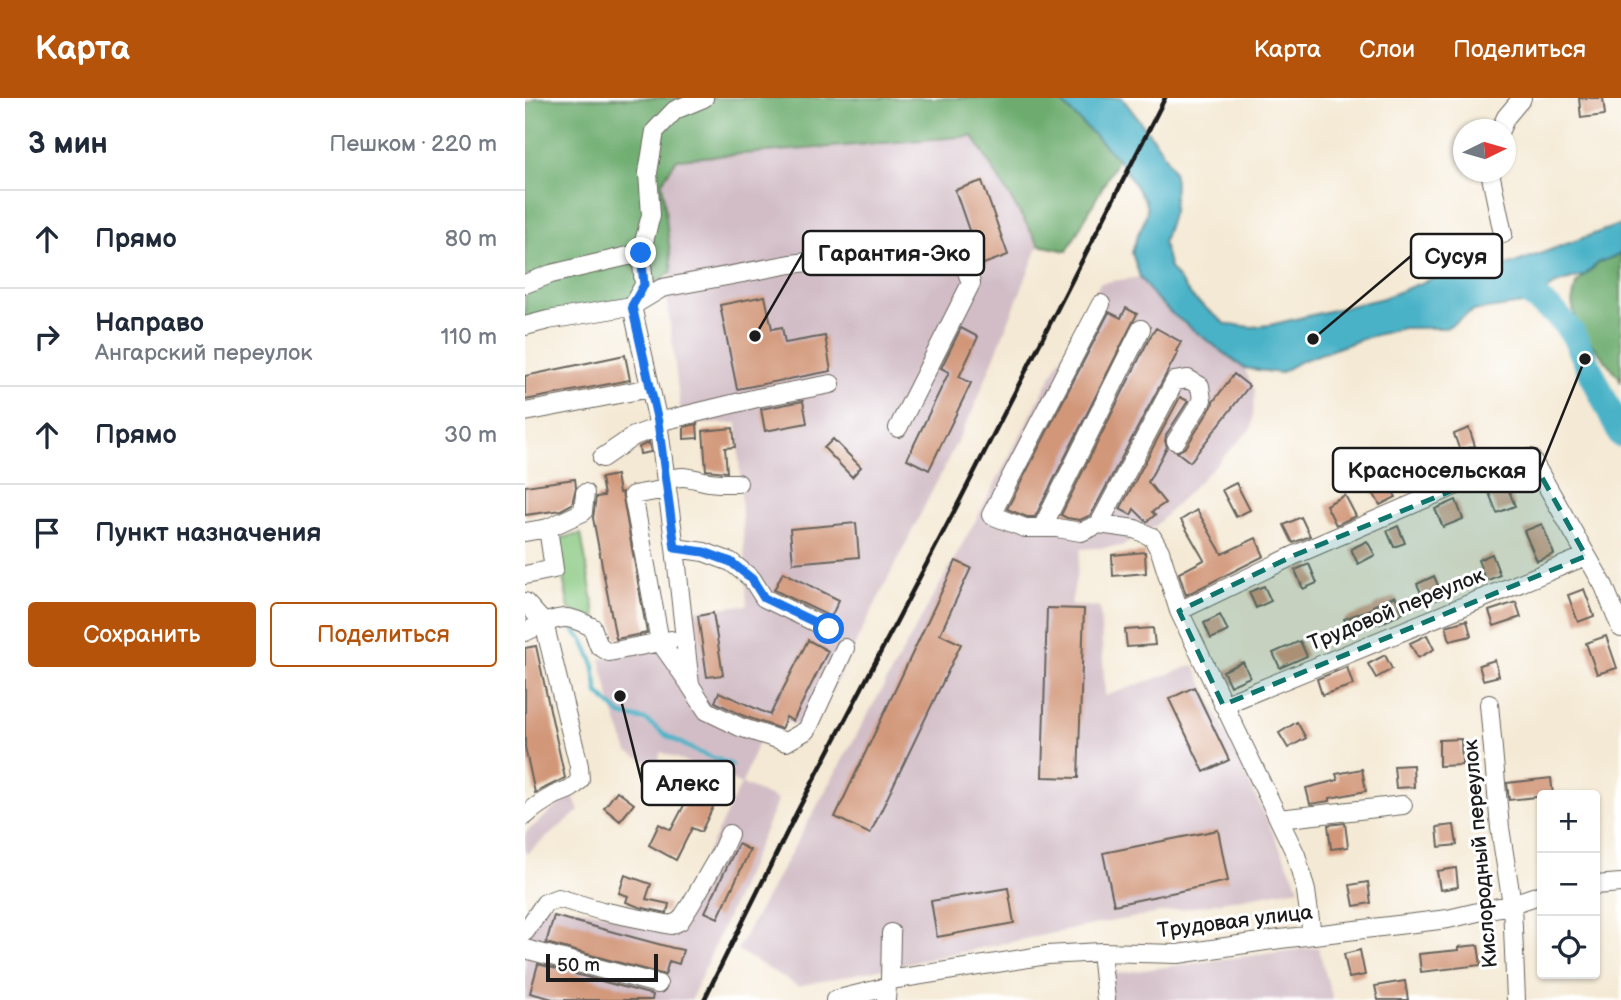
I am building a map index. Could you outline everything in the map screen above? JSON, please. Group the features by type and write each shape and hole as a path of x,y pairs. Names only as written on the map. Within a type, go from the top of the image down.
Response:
{"street":[{"path":"690,685 658,425 632,306 644,285 641,253 650,215 648,173 655,131 675,110 704,98"},
{"path":"1505,119 1522,98"},
{"path":"1492,182 1503,234"},
{"path":"525,284 551,274 641,253"},
{"path":"525,326 632,306 662,288 791,264 879,254 954,257 966,268 971,283 898,428"},
{"path":"1101,304 991,515 1025,528 1057,528 1081,533 1098,524 1175,381 1188,379 1200,386 1202,400 1175,441"},
{"path":"1042,528 1141,329"},
{"path":"602,458 634,436 658,425 757,398 831,384"},
{"path":"525,412 650,388"},
{"path":"1179,611 1295,555 1500,466 1531,458 1604,586 1621,628"},
{"path":"739,483 705,482 681,476 667,484 633,495 660,642 707,711 740,727 786,742 807,730 845,648"},
{"path":"525,532 548,528 583,512 585,493"},
{"path":"1098,524 1135,529 1151,537 1160,551 1179,611 1296,855 1306,891 1312,935"},
{"path":"525,575 554,569 548,528"},
{"path":"675,548 704,552 731,562 752,579 764,598 829,629"},
{"name":"Трудовой переулок","path":"1223,705 1586,556"},
{"path":"525,602 544,623 579,766 580,780 570,791 558,794 534,807 525,816"},
{"path":"525,632 561,617 573,617 592,627 599,646 609,652 685,638"},
{"name":"Кислородный переулок","path":"1489,704 1500,828 1512,904 1516,1000"},
{"path":"1279,819 1403,805"},
{"path":"525,932 545,903 558,898 602,911 671,925 680,921 729,834"},
{"path":"1600,885 1621,883"},
{"name":"Трудовая улица","path":"835,1000 1047,955 1178,954 1448,919 1537,896"},
{"path":"888,989 891,933"},
{"path":"525,949 658,984"},
{"path":"1101,953 1106,1000"}],"highlighted area":[{"path":"1531,458 1586,556 1223,705 1179,611 1295,555"}],"shaded area":[{"path":"973,136 1039,245 974,408 819,716 800,727 785,721 773,749 758,742 742,784 778,800 691,1000 525,1000 525,932 545,903 671,925 741,784 661,752 656,767 628,752 614,714 600,659 685,638 683,611 747,605 737,423 697,424 698,438 684,439 667,301 672,271 661,182 677,159"},
{"path":"1140,277 1171,313 1244,368 1255,391 1252,428 1155,526 1122,546 1081,549 1071,605 1100,607 1105,696 1194,665 1299,888 1098,924 798,986 737,950 977,518 1100,283"},
{"path":"572,793 579,811 525,855 525,833 559,805 557,798"},
{"path":"1318,947 1333,1000 1100,1000 1097,976"}],"green space":[{"path":"535,98 1057,98 1118,159 1067,251 1039,245 973,136 677,159 662,182 672,271 632,306 525,326 525,105"},
{"path":"1621,254 1621,383 1577,326 1572,303 1576,284 1599,262"},
{"path":"581,534 597,624 569,609 556,539"}],"water":[{"path":"1057,98 1122,98 1159,146 1173,170 1175,183 1173,211 1163,242 1170,268 1193,298 1226,324 1252,327 1270,325 1383,298 1451,271 1475,267 1493,271 1621,224 1621,254 1599,262 1585,275 1556,284 1529,303 1473,311 1446,328 1403,328 1368,337 1301,361 1280,373 1244,368 1171,313 1140,277 1132,253 1147,210 1145,201 1118,159"}],"building":[{"path":"1579,98 1603,98 1605,115 1581,118"},
{"path":"982,181 1008,255 981,265 955,190"},
{"path":"765,296 772,329 782,327 785,343 825,336 831,371 737,389 720,305"},
{"path":"1126,308 1137,314 1035,517 1027,517 1007,509 1109,312 1121,318"},
{"path":"961,328 978,337 959,377 971,383 929,470 907,459 949,372 941,368"},
{"path":"1156,328 1181,342 1176,351 1178,352 1091,515 1080,520 1067,518 1061,515"},
{"path":"625,355 630,380 525,400 525,376"},
{"path":"1234,374 1249,386 1190,462 1177,452 1186,447 1213,402"},
{"path":"1180,397 1188,401 1166,435 1167,447 1148,482 1165,503 1152,512 1155,515 1147,522 1134,509 1131,515 1120,509"},
{"path":"803,401 807,423 765,431 761,409"},
{"path":"697,424 698,438 684,439 684,427"},
{"path":"733,428 735,447 725,448 727,472 706,470 703,431"},
{"path":"1469,428 1475,446 1460,451 1454,434"},
{"path":"833,439 861,467 852,477 824,448"},
{"path":"649,442 651,452 640,454 639,447"},
{"path":"616,475 619,493 622,492 647,633 616,639 593,518 596,497 604,496 601,478"},
{"path":"575,479 572,504 561,510 525,515 525,486"},
{"path":"1387,481 1396,497 1380,505 1371,489"},
{"path":"1505,481 1515,506 1497,513 1487,488"},
{"path":"1236,483 1250,510 1236,517 1222,490"},
{"path":"1345,495 1356,516 1336,525 1326,505"},
{"path":"1456,500 1463,519 1443,527 1435,509"},
{"path":"1197,510 1222,554 1256,538 1264,556 1186,595 1179,573 1204,560 1181,520"},
{"path":"1301,517 1310,536 1293,543 1284,525"},
{"path":"856,523 859,557 793,563 790,529"},
{"path":"1542,524 1554,554 1537,561 1524,531"},
{"path":"1398,526 1405,543 1394,547 1387,531"},
{"path":"1367,541 1375,555 1358,564 1351,549"},
{"path":"1145,552 1146,573 1113,576 1112,555"},
{"path":"1492,554 1500,575 1486,581 1478,560"},
{"path":"956,561 971,568 940,634 961,644 870,834 835,817"},
{"path":"1309,564 1317,583 1303,589 1295,570"},
{"path":"783,572 839,600 831,617 774,590"},
{"path":"1434,576 1443,597 1426,604 1417,584"},
{"path":"1264,586 1271,601 1256,608 1249,592"},
{"path":"1584,589 1594,616 1578,622 1568,595"},
{"path":"1395,596 1403,613 1352,633 1344,619"},
{"path":"1516,602 1521,617 1494,626 1489,611"},
{"path":"1047,608 1084,609 1078,778 1042,777"},
{"path":"713,613 723,675 707,677 698,616"},
{"path":"1220,615 1228,631 1211,639 1204,623"},
{"path":"1467,620 1471,636 1450,641 1446,626"},
{"path":"1153,628 1155,645 1127,647 1125,630"},
{"path":"1427,635 1434,649 1418,658 1410,643"},
{"path":"1606,636 1617,668 1597,674 1586,643"},
{"path":"808,640 828,651 793,721 786,717 781,729 715,702 719,692 770,715"},
{"path":"1300,641 1307,656 1280,668 1273,653"},
{"path":"536,646 565,778 535,793 525,747 525,648"},
{"path":"1385,655 1392,669 1376,678 1368,664"},
{"path":"1495,660 1499,676 1483,680 1479,665"},
{"path":"1243,662 1250,677 1230,686 1223,671"},
{"path":"1347,667 1353,685 1322,695 1317,679"},
{"path":"1194,687 1229,760 1204,772 1169,699"},
{"path":"1297,722 1306,738 1288,748 1279,733"},
{"path":"1461,739 1462,765 1439,766 1439,740"},
{"path":"1413,765 1414,787 1396,788 1394,766"},
{"path":"1362,769 1366,791 1310,804 1306,788 1338,780 1336,774"},
{"path":"1551,778 1552,790 1537,790 1537,797 1509,800 1507,783"},
{"path":"617,791 634,804 620,821 604,808"},
{"path":"691,792 715,803 701,832 692,828 676,860 649,845 659,824 671,830"},
{"path":"1345,823 1348,847 1331,849 1328,825"},
{"path":"1454,825 1457,845 1439,847 1437,827"},
{"path":"1218,830 1228,881 1114,905 1103,853"},
{"path":"738,844 750,850 718,918 705,912"},
{"path":"1456,868 1458,887 1440,890 1437,871"},
{"path":"625,875 651,884 646,899 669,904 667,913 626,902 628,896 619,893"},
{"path":"1368,882 1371,903 1354,906 1350,885"},
{"path":"1008,888 1014,923 937,937 931,901"},
{"path":"554,916 683,950 679,964 669,961 665,975 546,943"},
{"path":"1478,945 1481,965 1421,972 1419,954"},
{"path":"1360,950 1365,975 1349,978 1344,954"},
{"path":"538,964 653,995 652,1000 557,1000 530,993"},
{"path":"1405,981 1408,1000 1378,1000 1375,986"}],"waterway":[{"path":"1533,297 1557,315 1573,334 1621,435"},
{"path":"568,624 583,640 593,662 598,693 621,715 646,720 667,736 732,765"}],"railway":[{"path":"704,1000 797,812 1165,98"}],"place":[{"name":"Гарантия-Эко","path":"755,336"},
{"name":"Сусуя","path":"1313,339"},
{"name":"Красносельская","path":"1585,359"},
{"name":"Алекс","path":"620,696"}],"route":[{"path":"641,253 644,285 632,306 658,422 675,548 704,552 731,562 752,579 764,598 829,629"}]}
